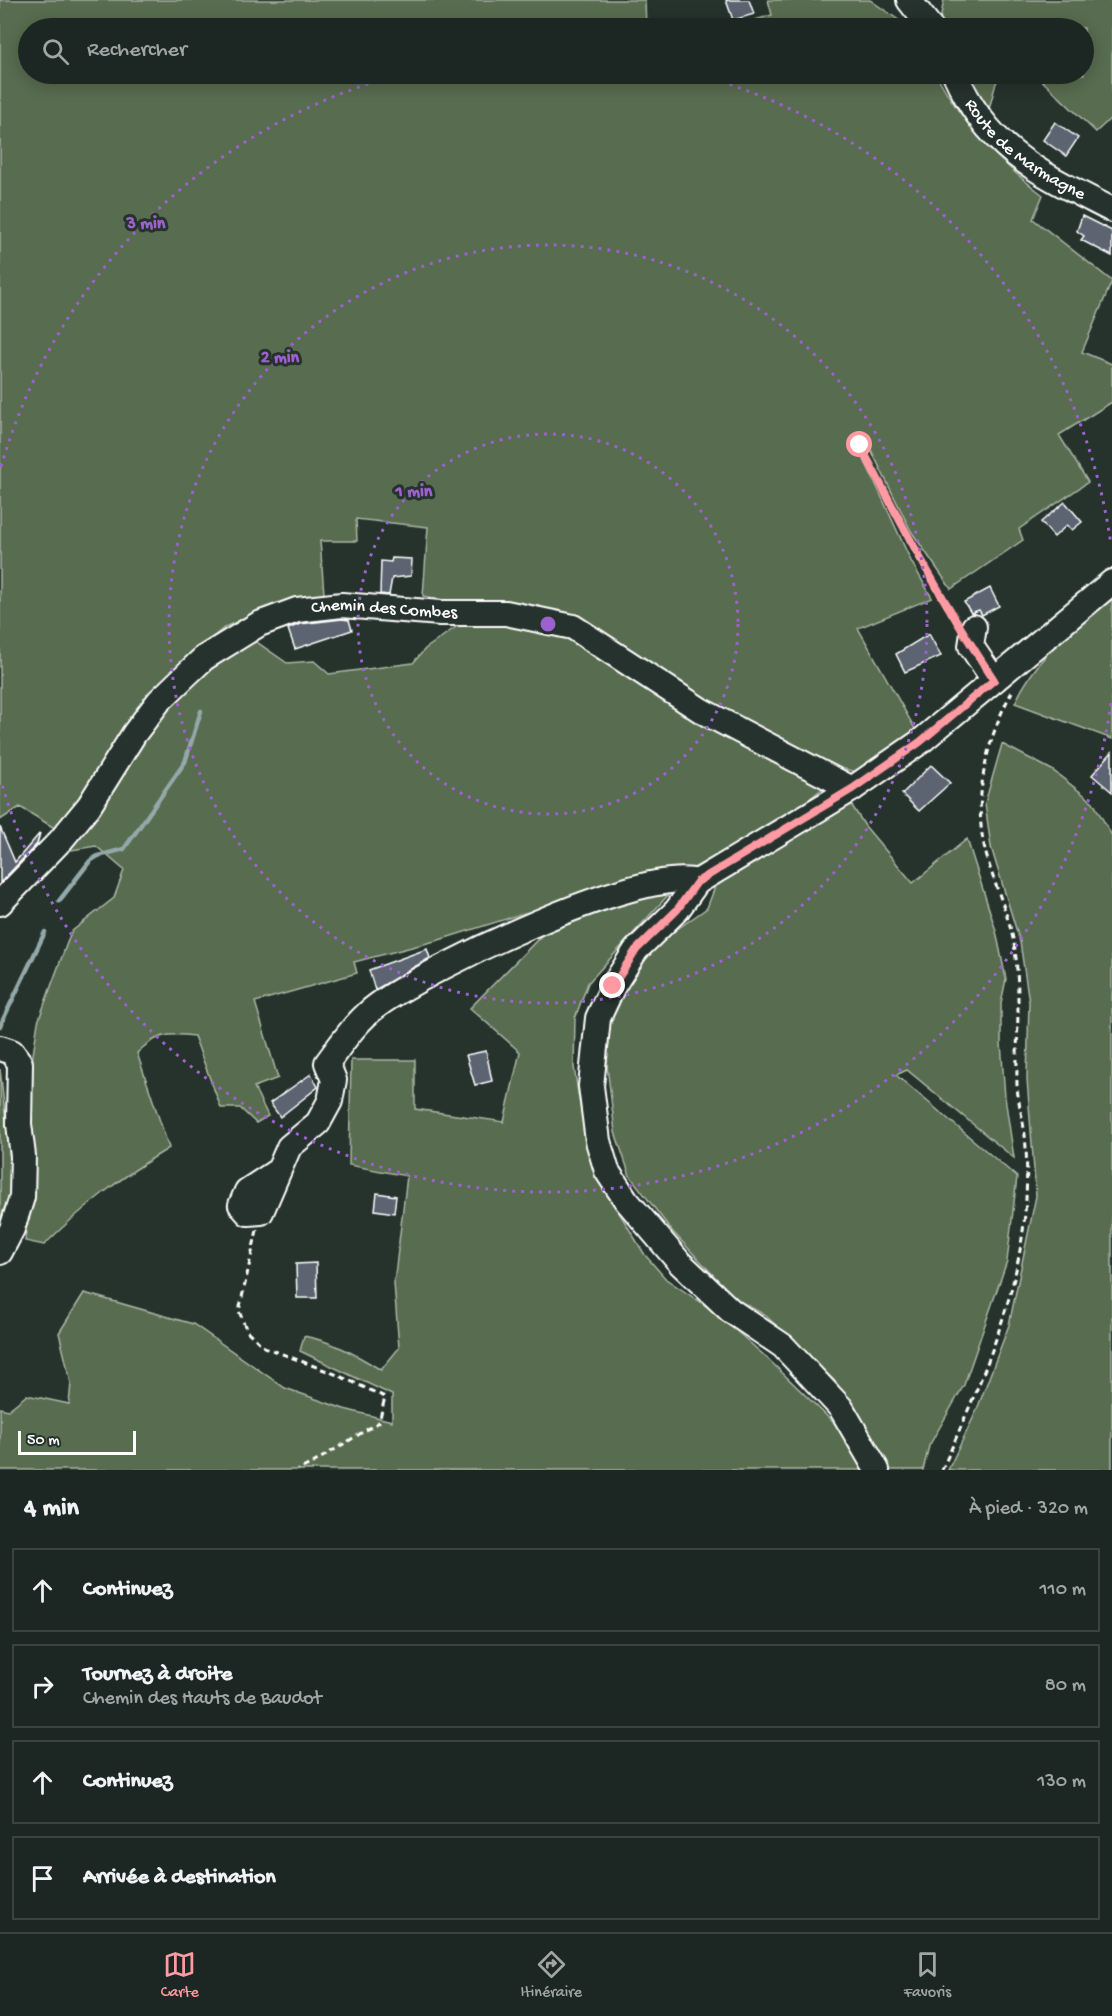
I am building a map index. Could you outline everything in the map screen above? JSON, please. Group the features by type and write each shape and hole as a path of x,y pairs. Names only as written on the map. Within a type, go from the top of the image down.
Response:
{"street":[{"path":"909,0 923,18"},
{"name":"Route de Marmagne","path":"960,84 978,116 1000,143 1044,174 1112,210"},
{"path":"877,1470 833,1400 783,1346 731,1311 680,1263 626,1200 607,1171 598,1141 591,1086 598,1017 613,986 636,950 677,910 697,882 852,789 1005,682 1112,582"},
{"name":"Chemin des Combes","path":"0,903 61,840 89,806 134,734 166,695 204,658 259,624 297,610 342,604 440,613 506,613 573,627 702,711 852,789"},
{"path":"973,637 1005,682"},
{"path":"261,1212 289,1147 318,1123 330,1101 334,1080 327,1063 354,1027 378,1005 476,949 515,930 661,883 684,879 697,882"},
{"path":"0,1048 12,1052 20,1063 19,1124 23,1156 22,1197 12,1229 0,1252"}],"path":[{"path":"860,445 918,558 973,637"},
{"path":"942,1470 1002,1324 1015,1274 1026,1199 1025,1137 1018,1089 1020,999 1014,947 983,844 981,802 989,753 1003,708 1005,682"},
{"path":"261,1212 239,1311 247,1331 264,1347 335,1374 385,1397 379,1422 298,1470"}],"green space":[{"path":"0,0 645,0 646,18 18,18 18,84 942,84 958,110 995,155 1043,195 1033,219 1112,281 1082,352 1112,364 1112,402 1059,435 1088,482 1019,529 1023,540 951,589 911,531 870,448 862,454 911,561 932,598 858,628 918,734 861,773 832,766 731,716 640,660 475,606 423,596 428,527 356,519 357,541 320,541 324,594 272,606 225,627 192,655 83,803 56,829 20,807 0,820"},
{"path":"768,0 870,0 896,18 762,18 772,15"},
{"path":"944,0 1112,0 1112,117 1096,132 1046,84 1094,84 1094,18 940,18"},
{"path":"972,84 996,84 989,109"},
{"path":"1112,591 1112,739 1015,703 1034,671 1057,642"},
{"path":"466,620 508,620 569,637 810,777 823,788 789,815 692,869 649,874 439,940 354,962 357,973 255,1002 278,1078 254,1087 268,1116 256,1123 240,1108 221,1108 194,1036 170,1035 157,1038 137,1053 169,1148 104,1193 44,1245 25,1241 30,1196 26,1101 38,1022 71,932 114,898 124,870 96,846 59,852 141,736 214,665 255,641 287,663 314,661 329,674 413,663 425,649"},
{"path":"1002,744 1052,770 1093,802 1112,836 1112,1470 948,1470 976,1412 1009,1325 1036,1196 1027,1079 1029,1002 1020,942 991,847 985,803"},
{"path":"849,801 865,826 913,883 967,839 996,931 1006,979 1001,1003 1001,1043 1005,1097 1014,1158 907,1070 896,1075 1017,1177 1007,1261 964,1385 929,1446 923,1470 888,1470 836,1382 765,1315 736,1299 672,1231 630,1176 615,1132 607,1066 610,1022 632,977 659,942 707,908 715,887 762,853"},
{"path":"671,892 588,983 575,1018 574,1067 585,1137 604,1188 645,1255 666,1279 715,1312 766,1357 835,1424 864,1470 0,1470 0,1408 8,1410 27,1395 69,1404 71,1383 59,1333 84,1293 193,1324 285,1388 344,1409 392,1421 392,1395 300,1351 304,1336 344,1349 381,1370 399,1348 394,1283 407,1176 349,1165 351,1060 415,1060 415,1109 504,1122 520,1052 470,1008 545,932 649,895"},
{"path":"0,1069 13,1186 0,1219"}],"building":[{"path":"726,0 749,0 754,14 732,18"},
{"path":"1055,122 1078,138 1066,156 1043,140"},
{"path":"1082,216 1112,231 1112,256 1081,240 1084,236 1077,231"},
{"path":"1065,502 1082,522 1072,530 1067,525 1054,537 1041,522"},
{"path":"392,558 412,559 411,576 392,578 389,595 380,594 381,561 391,562"},
{"path":"990,588 999,606 982,615 979,610 971,613 964,602"},
{"path":"349,620 352,630 295,649 288,629 300,624"},
{"path":"929,634 941,656 905,672 896,654"},
{"path":"1112,752 1112,792 1092,775"},
{"path":"931,765 950,783 919,811 902,794"},
{"path":"0,827 15,862 40,833 37,844 0,883"},
{"path":"427,949 430,958 375,990 369,970"},
{"path":"486,1051 492,1081 475,1085 466,1055"},
{"path":"311,1074 318,1087 280,1117 270,1103"},
{"path":"377,1193 396,1196 394,1213 375,1210"},
{"path":"316,1263 317,1298 297,1298 296,1264"}],"waterway":[{"path":"59,901 90,861 98,856 124,849 185,762 201,711"},
{"path":"0,1026 45,932"}],"route":[{"path":"613,986 636,950 677,910 697,882 852,789 920,742 994,680 963,635 918,558 860,445"}]}
